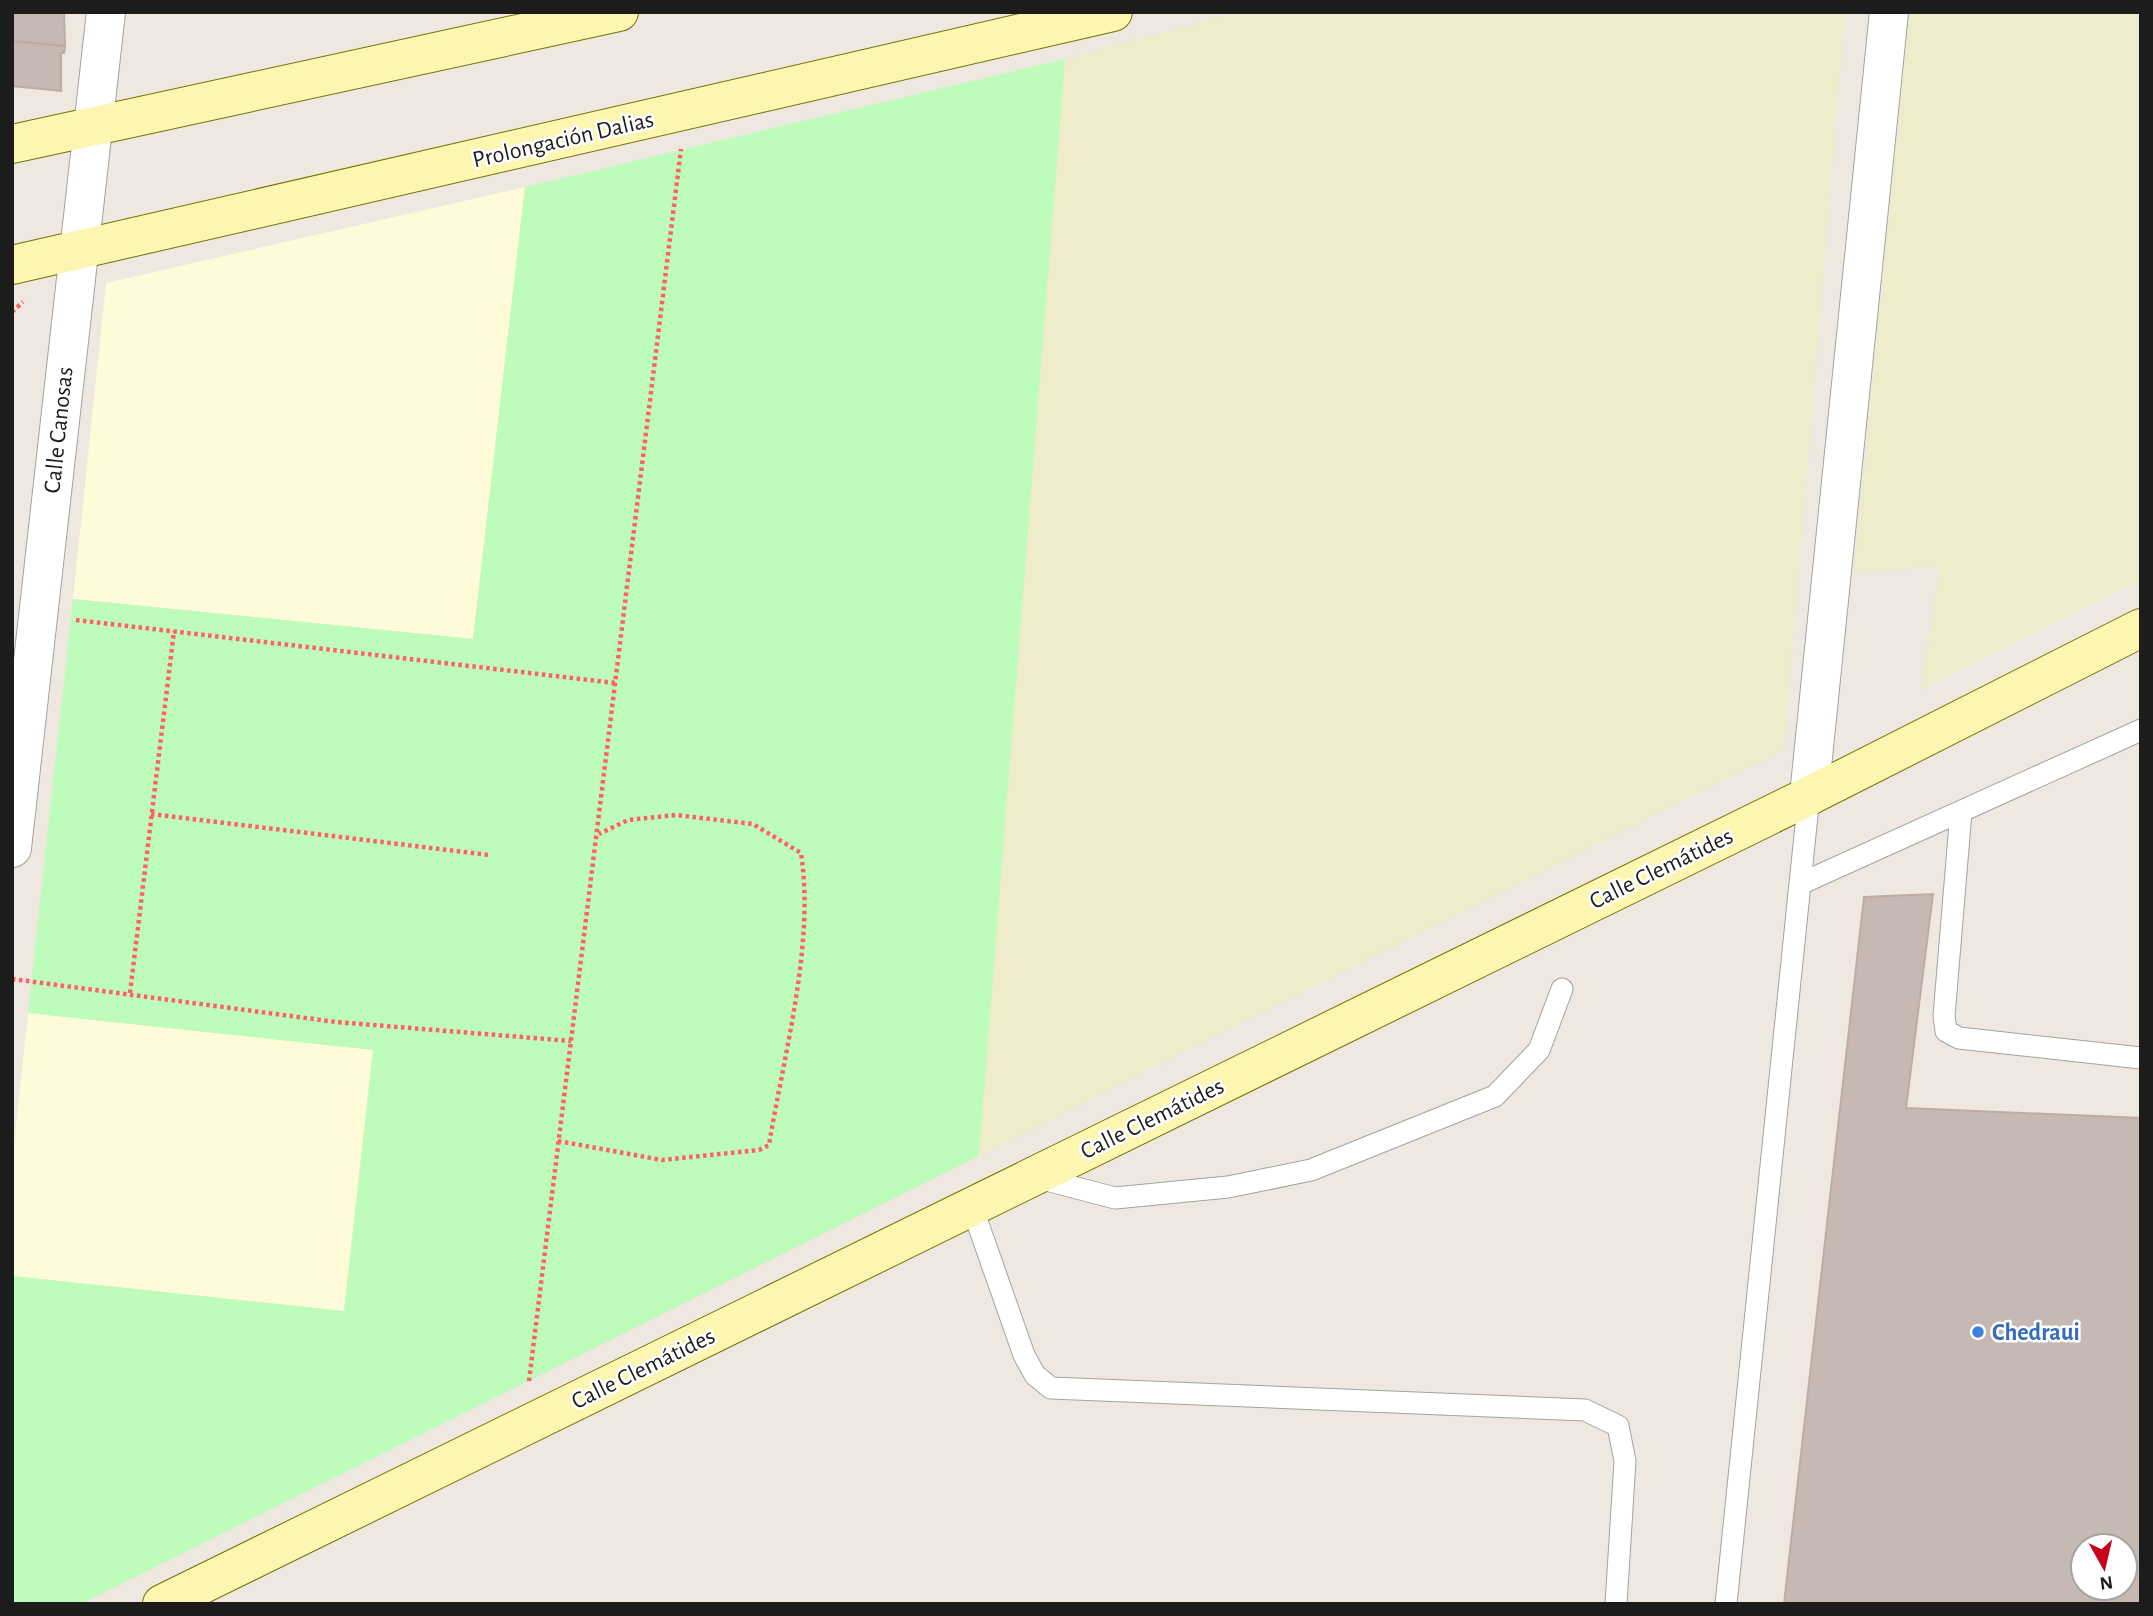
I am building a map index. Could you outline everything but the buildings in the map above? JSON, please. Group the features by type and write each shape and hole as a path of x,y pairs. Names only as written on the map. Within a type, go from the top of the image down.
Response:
{"main road":[{"path":"12,144 619,12"},
{"name":"Prolongación Dalias","path":"12,265 1113,12"},
{"name":"Calle Clemátides","path":"162,1604 1809,796 2141,628"}],"street":[{"name":"Calle Canosas","path":"12,848 20,706 37,616 106,12"},
{"path":"1809,796 1889,12"}],"lane":[{"path":"1800,884 2141,730"},
{"path":"1726,1604 1809,796"},
{"path":"1961,812 1944,1016 1946,1031 1959,1038 2141,1058"},
{"path":"1033,1177 1115,1198 1228,1187 1311,1170 1495,1096 1539,1050 1562,989"},
{"path":"972,1207 1024,1355 1035,1376 1051,1388 1585,1410 1618,1426 1625,1461 1616,1604"}],"path":[{"path":"525,1426 534,1332 598,834 685,110"},
{"path":"37,616 615,683"},
{"path":"130,993 174,631"},
{"path":"151,814 489,855"},
{"path":"558,1142 663,1160 759,1150 769,1145 801,954 806,889 801,852 753,824 676,815 628,820 598,834"},
{"path":"12,979 336,1022 571,1041"}],"shaded area":[{"path":"1238,12 1845,12 1784,749 979,1156 1065,59"},
{"path":"1909,12 2141,12 2141,579 1921,689 1940,566 1854,572"},
{"path":"525,187 473,639 73,599 106,283"},
{"path":"28,1013 373,1049 344,1311 12,1276 12,1163"}],"green space":[{"path":"1065,59 979,1156 81,1604 12,1604 12,1276 344,1311 373,1050 28,1013 73,599 473,639 525,187"}],"place":[{"name":"Chedraui","path":"1978,1332"}]}
